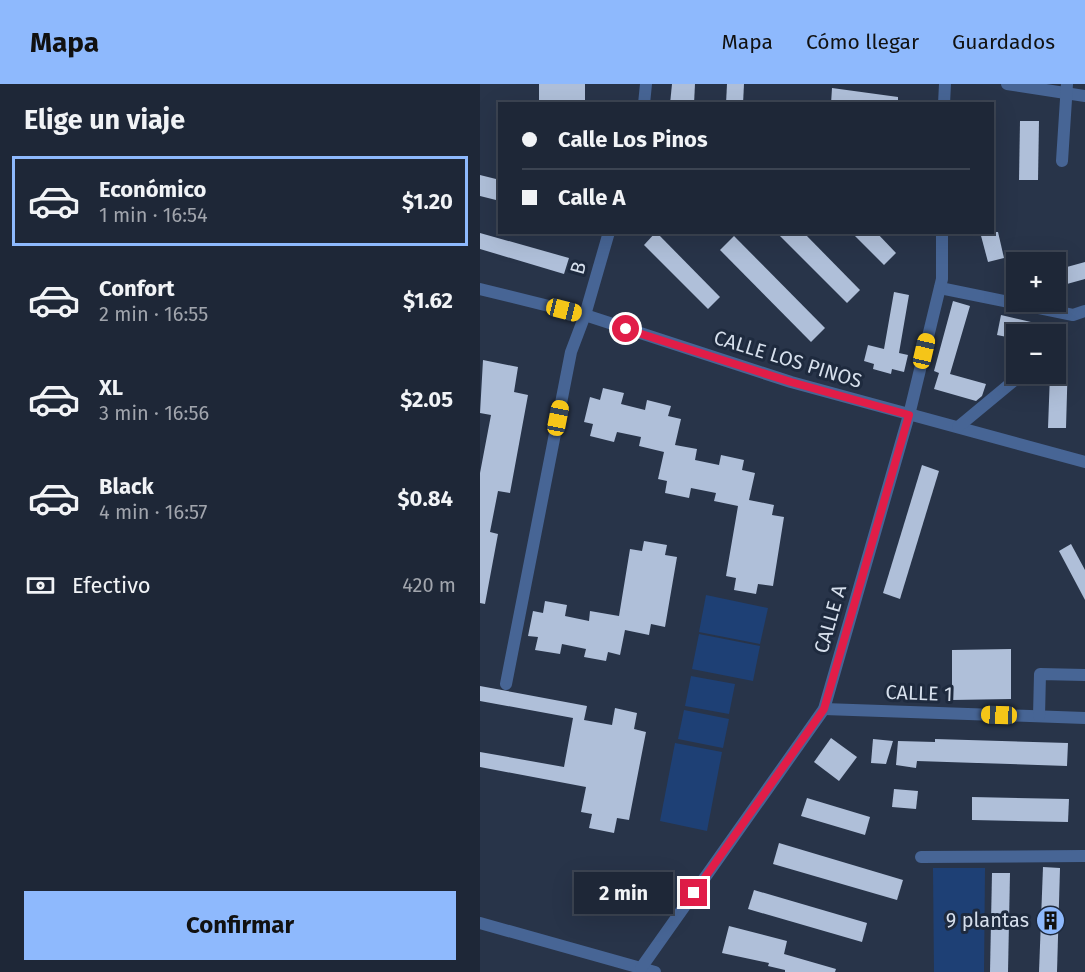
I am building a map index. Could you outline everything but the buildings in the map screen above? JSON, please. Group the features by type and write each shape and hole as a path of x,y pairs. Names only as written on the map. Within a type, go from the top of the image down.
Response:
{"street":[{"path":"644,102 646,84"},
{"path":"944,102 945,84"},
{"path":"1007,84 1067,89 1085,96"},
{"path":"1062,161 1067,89"},
{"name":"B","path":"506,684 571,352 585,315 608,234"},
{"name":"CALLE A","path":"641,968 824,709 909,415 940,288 942,234"},
{"path":"940,288 1073,315 1085,311"},
{"name":"CALLE LOS PINOS","path":"480,289 585,315 791,382 1085,462"},
{"path":"958,428 1010,384"},
{"path":"1039,716 1040,674 1085,675"},
{"name":"CALLE 1","path":"824,709 1085,718"},
{"path":"921,857 1085,856"},
{"path":"480,923 656,972"}],"shaded area":[{"path":"706,595 768,608 760,644 699,632"},
{"path":"699,634 760,646 753,681 692,669"},
{"path":"691,676 735,684 729,714 685,706"},
{"path":"684,710 729,719 723,748 678,739"},
{"path":"675,743 722,752 707,831 660,821"},
{"path":"933,868 985,868 984,972 934,972"}],"place":[{"name":"9 plantas","path":"1050,920"}],"route":[{"path":"626,329 791,382 909,415 824,709 694,893"}]}
